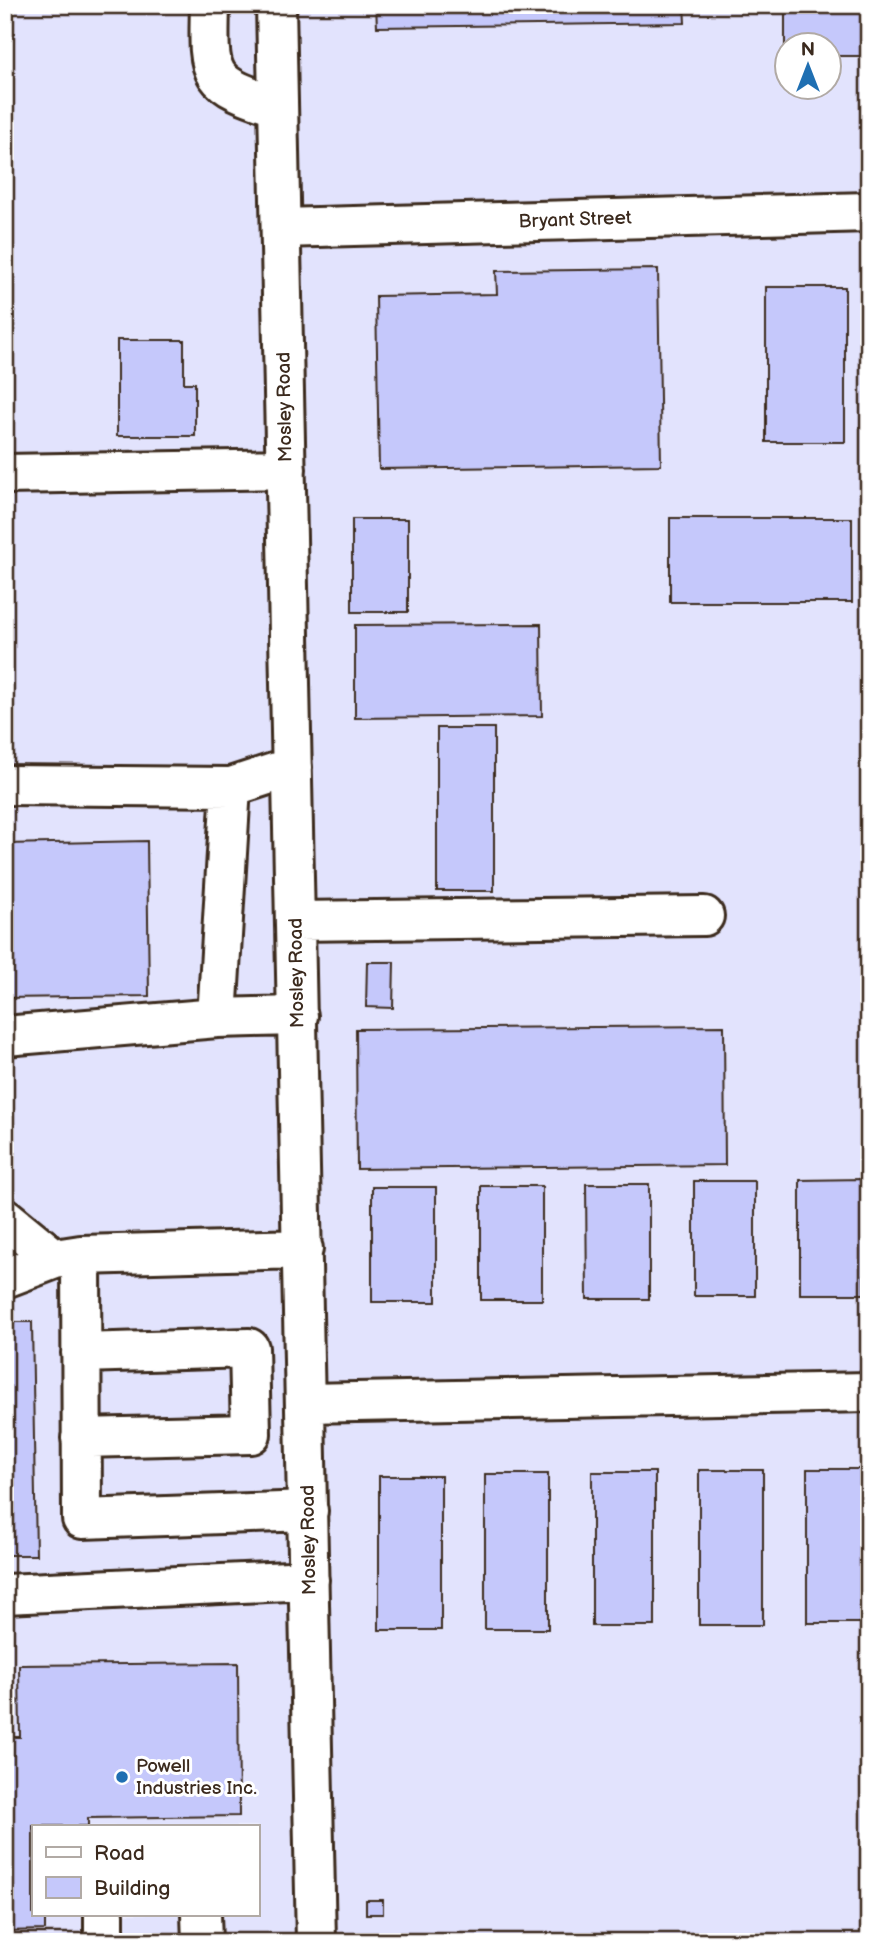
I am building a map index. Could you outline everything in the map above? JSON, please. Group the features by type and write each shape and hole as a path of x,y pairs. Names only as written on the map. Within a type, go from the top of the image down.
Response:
{"street":[{"path":"210,5 209,59 218,79 239,93 278,106"},
{"name":"Mosley Road","path":"276,5 316,1942"},
{"name":"Bryant Street","path":"281,228 869,212"},
{"path":"5,474 286,469"},
{"path":"5,785 231,788 292,767"},
{"path":"217,1018 231,788"},
{"path":"295,921 704,916"},
{"path":"5,1036 217,1018 298,1016"},
{"path":"5,1218 68,1256"},
{"path":"5,1247 68,1256 303,1248"},
{"path":"5,1278 68,1256"},
{"path":"5,1304 68,1256"},
{"path":"68,1256 81,1353 82,1519 308,1511"},
{"path":"81,1353 249,1348 251,1434 81,1438"},
{"path":"306,1403 869,1392"},
{"path":"5,1594 309,1580"},
{"path":"104,1916 104,1942"},
{"path":"201,1916 202,1942"}],"shaded area":[{"path":"5,5 869,5 869,1942 5,1942"}],"building":[{"path":"376,5 684,5 685,23 377,27"},
{"path":"785,5 869,5 869,56 842,56 842,32 785,32"},
{"path":"658,269 661,465 379,469 376,296 497,294 496,271"},
{"path":"766,287 845,287 845,442 766,442"},
{"path":"117,340 184,340 184,383 195,383 195,436 117,436"},
{"path":"865,517 869,517 869,670 865,670"},
{"path":"670,518 852,518 852,602 670,602"},
{"path":"352,519 408,519 408,612 352,612"},
{"path":"541,624 542,716 355,718 355,625"},
{"path":"437,728 494,728 494,891 437,891"},
{"path":"147,841 149,996 5,998 5,844"},
{"path":"367,962 394,962 393,1008 366,1007"},
{"path":"724,1026 725,1165 357,1169 356,1029"},
{"path":"863,1179 864,1294 800,1294 800,1180"},
{"path":"694,1181 755,1181 755,1296 694,1296"},
{"path":"586,1184 649,1184 649,1299 587,1299"},
{"path":"481,1186 542,1186 542,1300 481,1300"},
{"path":"372,1187 436,1187 436,1302 372,1302"},
{"path":"5,1322 32,1322 36,1555 5,1555"},
{"path":"807,1469 869,1469 869,1623 807,1623"},
{"path":"699,1470 763,1470 763,1625 699,1625"},
{"path":"592,1472 655,1472 655,1626 592,1626"},
{"path":"485,1474 548,1474 548,1629 485,1629"},
{"path":"379,1476 441,1476 441,1630 379,1630"},
{"name":"Powell Industries Inc.","path":"238,1663 239,1816 88,1818 88,1825 32,1825 32,1916 45,1916 45,1930 5,1931 5,1737 20,1737 19,1665"},
{"path":"366,1900 383,1900 383,1914 366,1914"}],"place":[{"name":"Powell Industries Inc.","path":"122,1777"}]}
